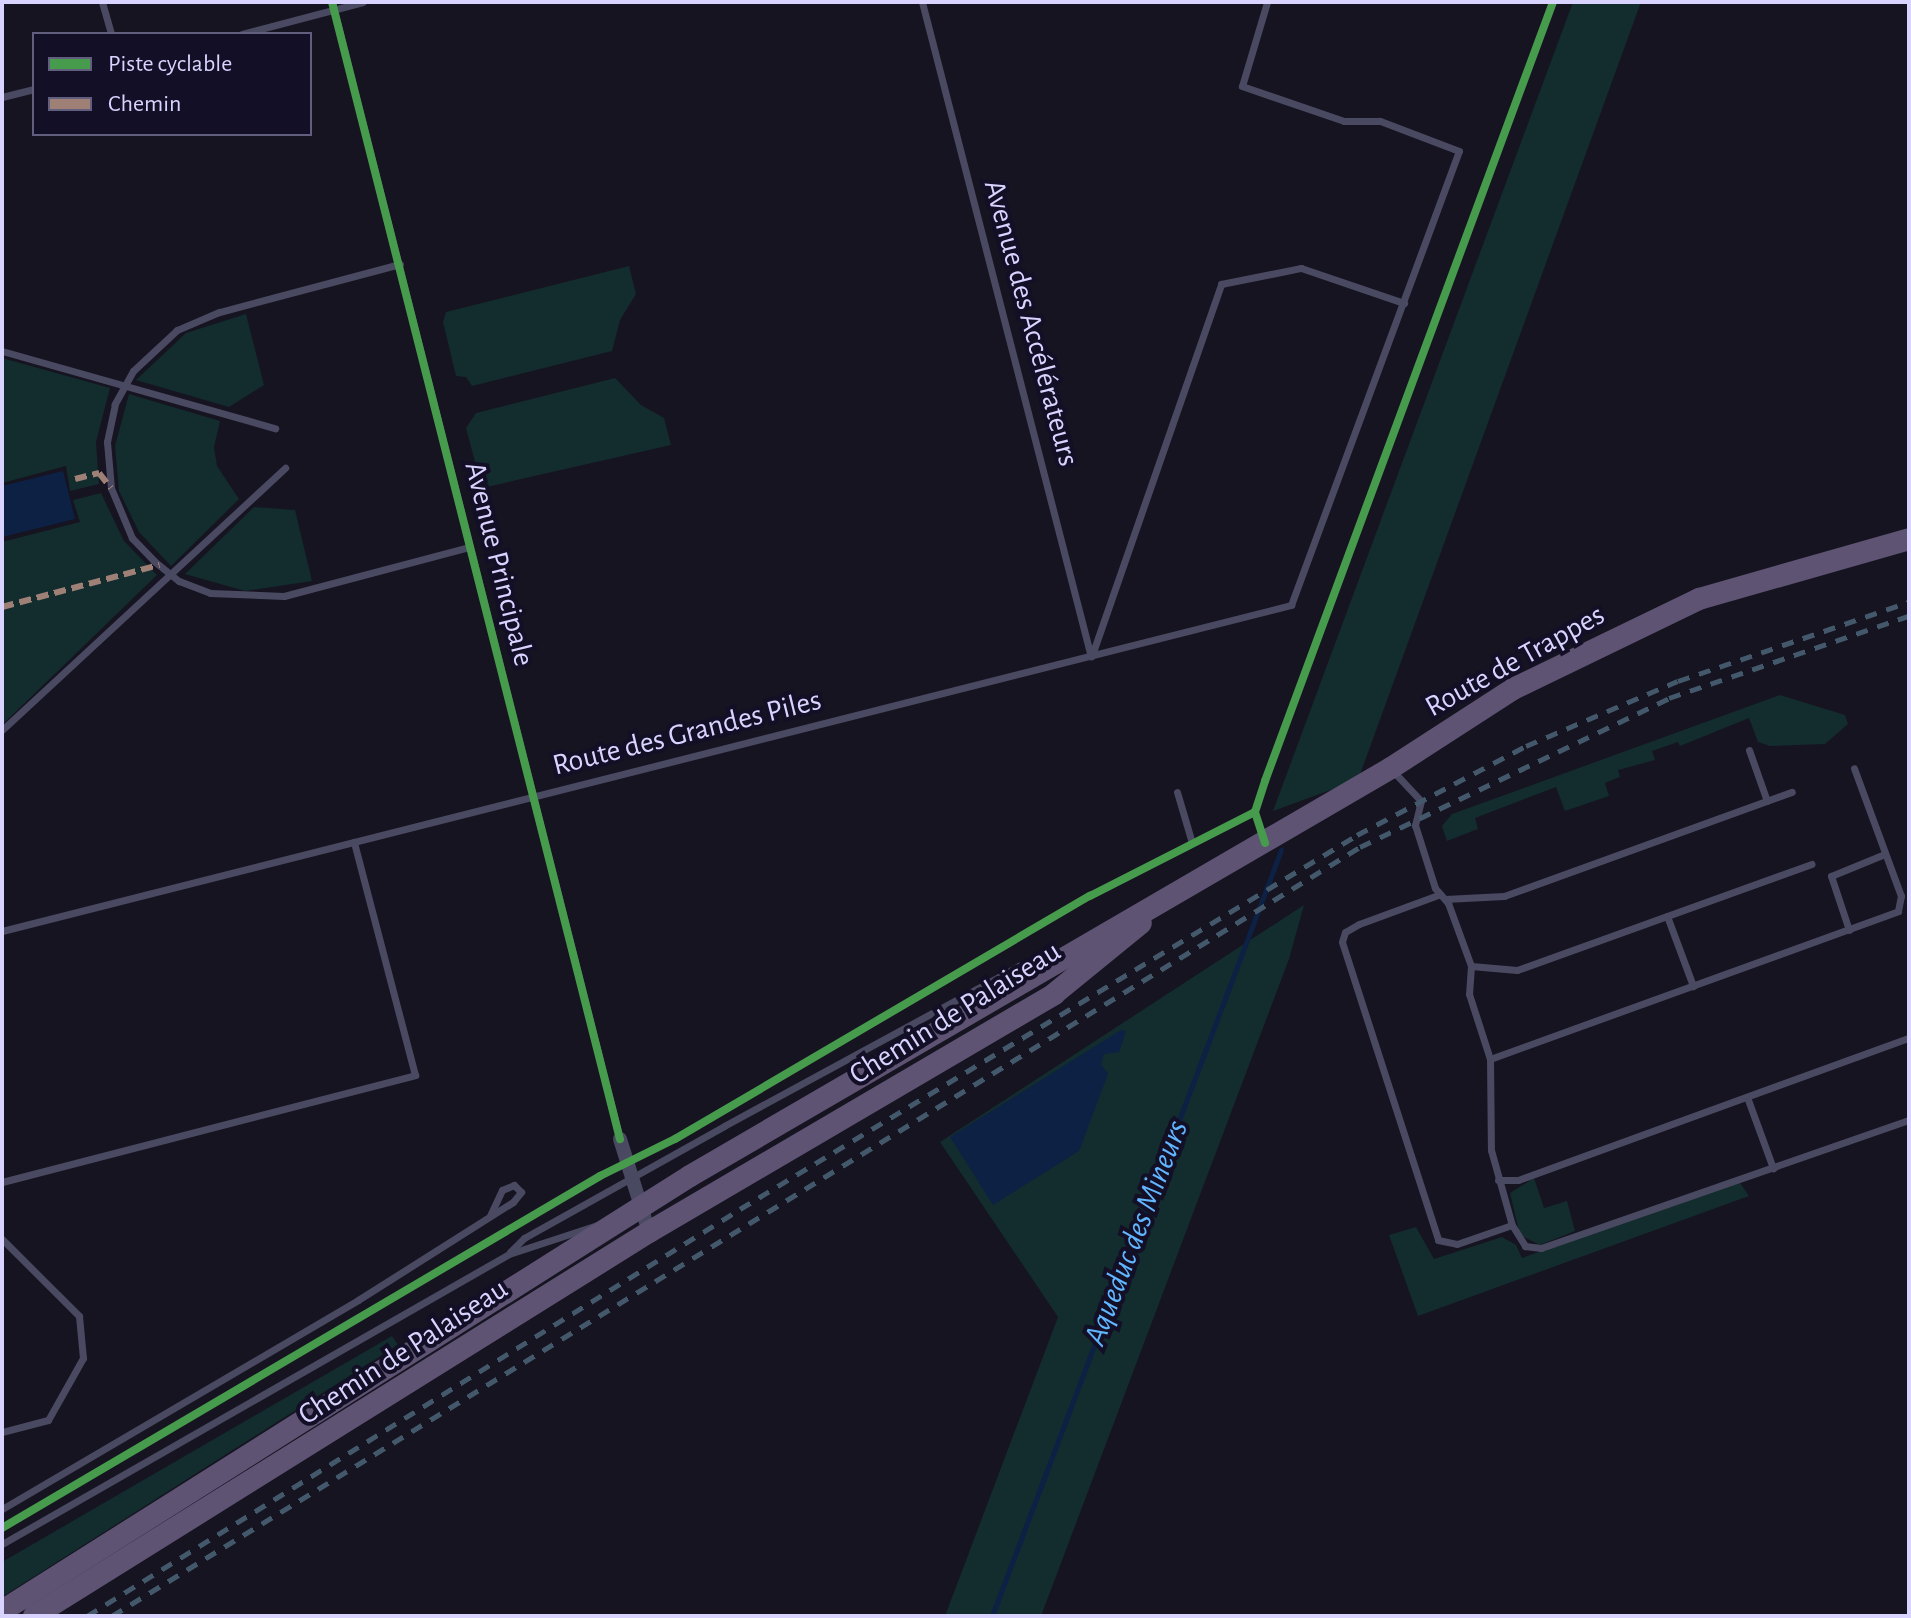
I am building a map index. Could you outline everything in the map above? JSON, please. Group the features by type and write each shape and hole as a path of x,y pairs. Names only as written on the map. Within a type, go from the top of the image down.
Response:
{"main road":[{"name":"Route de Trappes","path":"1177,894 1391,768 1513,689 1699,599 1909,539"},
{"name":"Chemin de Palaiseau","path":"34,1616 1068,953 1177,894"},
{"name":"Chemin de Palaiseau","path":"2,1611 466,1313 618,1228 641,1224 1054,994 1177,894"}],"street":[{"path":"620,1139 641,1224"}],"lane":[{"path":"102,2 110,32"},
{"path":"248,32 333,6 363,2"},
{"name":"Avenue des Accélérateurs","path":"922,2 1091,657"},
{"path":"1091,657 1221,284 1301,268 1404,303 1459,151 1380,121 1344,121 1242,86 1267,2"},
{"name":"Avenue Principale","path":"333,6 620,1139"},
{"path":"2,97 32,90"},
{"path":"400,264 190,322 145,356 123,386 107,442 111,488 132,538 171,575 210,593 258,599 470,547"},
{"name":"Route des Grandes Piles","path":"2,931 1291,605 1404,303"},
{"path":"2,351 275,428"},
{"path":"2,730 285,468"},
{"path":"1749,750 1767,801"},
{"path":"1391,768 1421,801 1415,825 1441,897 1471,966 1469,994 1490,1059 1491,1150 1512,1225 1525,1246 1541,1248 1909,1120"},
{"path":"1490,1059 1887,916 1901,903 1854,768"},
{"path":"1177,792 1192,843"},
{"path":"1512,1225 1457,1244 1438,1240 1342,942 1345,932 1359,924 1441,897 1471,902 1504,896 1792,792"},
{"path":"2,1182 415,1075 354,842"},
{"path":"1849,930 1831,876 1885,854"},
{"path":"1471,966 1517,970 1812,864"},
{"path":"1667,916 1693,986"},
{"path":"509,1254 524,1238 1019,966 1068,953"},
{"path":"1498,1180 1518,1180 1909,1038"},
{"path":"1747,1097 1773,1168"},
{"path":"2,1509 246,1368 490,1216 521,1192 514,1185 502,1190 490,1216"},
{"path":"2,1544 509,1254 585,1226 618,1228"},
{"path":"2,1239 79,1316 83,1358 48,1420 2,1432"}],"green space":[{"path":"1573,2 1641,2 1358,780 1273,811"},
{"path":"629,266 636,294 620,320 612,351 472,386 466,377 456,376 443,322 446,312"},
{"path":"246,314 264,385 229,407 136,380 186,333"},
{"path":"2,358 110,388 96,442 99,484 70,491 66,466 2,483"},
{"path":"615,378 641,405 664,418 671,445 482,488 466,428 476,413"},
{"path":"129,394 220,421 214,447 217,466 239,499 171,566 139,532 119,491 115,446"},
{"path":"101,493 124,541 157,575 2,725 2,542 80,522 73,500"},
{"path":"254,507 295,510 312,581 245,591 185,574"},
{"path":"1780,695 1845,715 1848,724 1825,744 1770,746 1758,742 1749,718 1680,746 1678,742 1652,751 1655,760 1618,770 1620,777 1605,783 1609,796 1565,811 1556,787 1475,818 1478,829 1447,841 1442,826 1452,814"},
{"path":"1304,905 1289,959 1041,1616 945,1616 1058,1317 940,1142"},
{"path":"1534,1178 1544,1208 1567,1201 1575,1231 1540,1245 1520,1235 1510,1193"},
{"path":"1738,1180 1749,1196 1418,1316 1389,1235 1416,1227 1434,1259 1502,1237 1516,1245 1522,1258"},
{"path":"392,1336 398,1345 2,1597 2,1562"}],"water":[{"path":"63,471 75,519 2,537 2,486"},
{"path":"1121,1030 1126,1031 1119,1052 1104,1054 1101,1064 1108,1074 1079,1151 993,1205 950,1137"}],"waterway":[{"name":"Aqueduc des Mineurs","path":"992,1616 1281,850"}],"railway":[{"path":"87,1616 740,1209 1357,835 1526,746 1678,681 1909,602"},
{"path":"112,1616 1360,847 1669,698 1909,616"}],"marked path":[{"path":"75,479 99,473 111,488"},
{"path":"2,607 159,565"}],"cycle path":[{"path":"332,2 620,1139"},
{"path":"1265,843 1255,812 1265,781 1553,2"},
{"path":"2,1528 600,1176 675,1139 1090,896 1255,812"}]}
